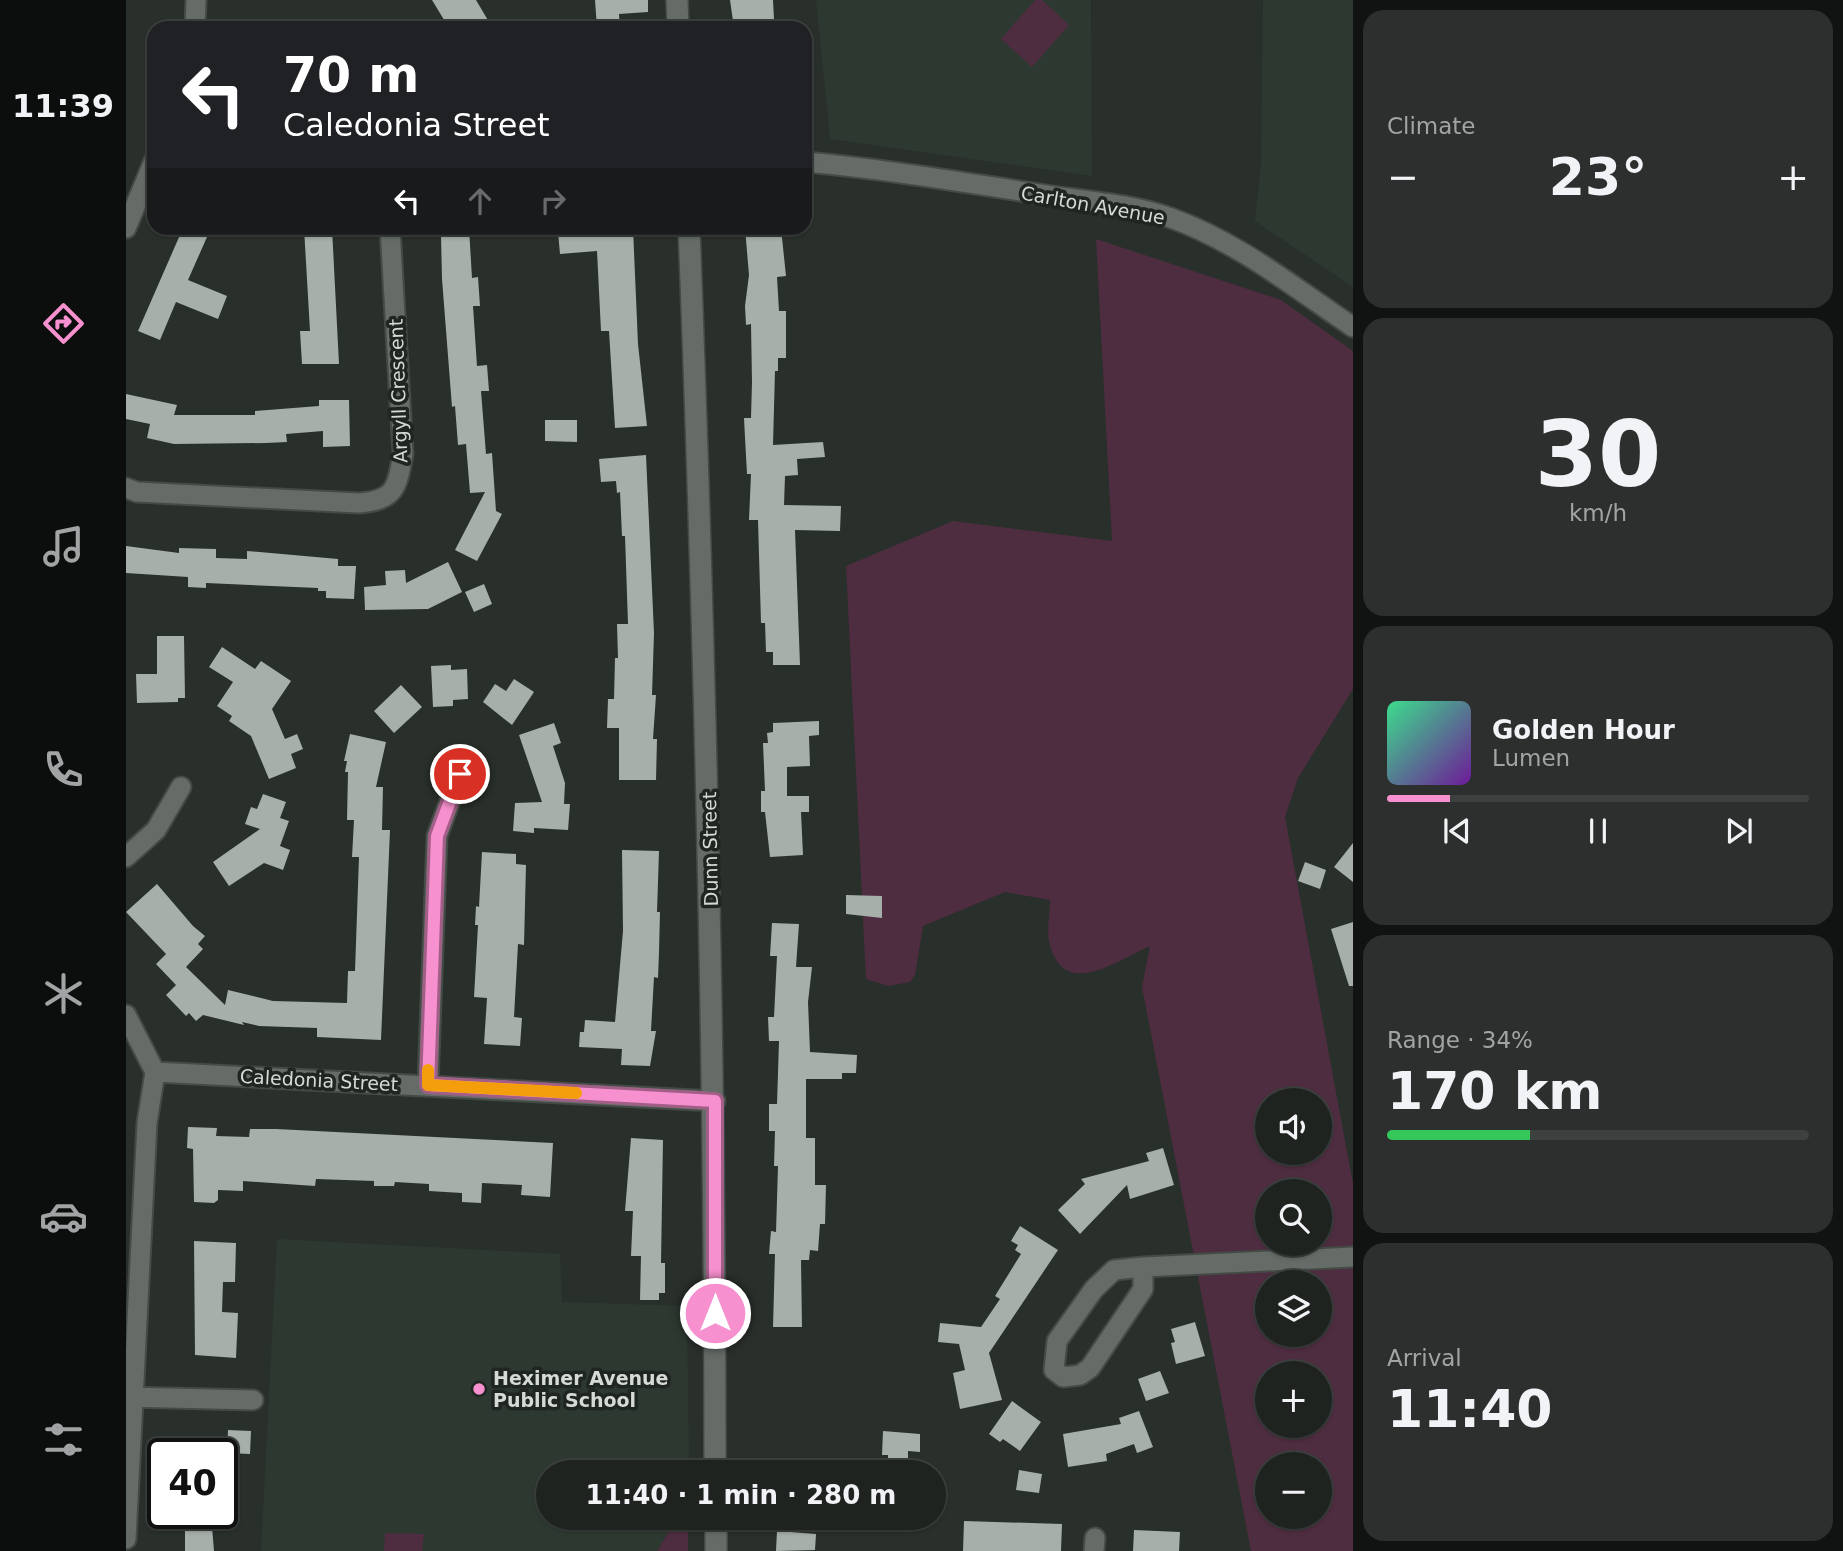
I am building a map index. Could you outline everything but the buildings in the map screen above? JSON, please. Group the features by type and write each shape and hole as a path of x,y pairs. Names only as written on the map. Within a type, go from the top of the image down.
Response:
{"street":[{"path":"195,21 196,0"},
{"path":"677,0 678,21"},
{"name":"Carlton Avenue","path":"812,163 863,167 981,185 1140,210 1170,218 1249,257 1353,327"},
{"path":"126,228 147,178"},
{"name":"Argyll Crescent","path":"126,488 137,492 359,503 380,501 397,486 403,454 390,235"},
{"name":"Dunn Street","path":"689,235 706,650 715,1101 715,1460"},
{"path":"428,1085 437,836 460,774"},
{"path":"126,857 156,830 181,787"},
{"path":"126,1015 155,1072 147,1123 129,1397 126,1539"},
{"name":"Caledonia Street","path":"155,1072 715,1101"},
{"path":"1143,1267 1143,1289 1090,1368 1080,1376 1063,1377 1055,1370 1057,1341 1094,1290 1114,1270 1143,1267 1353,1257"},
{"path":"129,1397 253,1401"},
{"path":"716,1530 716,1551"}],"shaded area":[{"path":"816,0 1091,0 1092,176 830,139"},
{"path":"1035,0 1042,0 1069,25 1032,67 1001,39"},
{"path":"1263,0 1353,0 1353,287 1255,221 1261,164"},
{"path":"1096,239 1281,300 1353,351 1353,689 1298,778 1285,817 1353,1184 1353,1551 1251,1551 1142,987 1150,946 1094,971 1068,971 1057,962 1050,945 1050,900 1005,892 923,926 915,975 910,982 888,986 866,979 846,566 953,521 1112,541"},
{"name":"Heximer Avenue Public School","path":"277,1239 560,1254 562,1302 687,1306 689,1460 536,1460 536,1530 670,1530 657,1551 261,1551"},
{"path":"670,1530 688,1530 688,1551 657,1551"},
{"path":"385,1533 424,1534 422,1551 384,1551"}],"slow traffic":[{"path":"428,1070 428,1085 576,1093"}],"place":[{"name":"Heximer Avenue Public School","path":"479,1389"}],"route":[{"path":"460,774 437,836 428,1085 715,1101 715,1313"}]}
